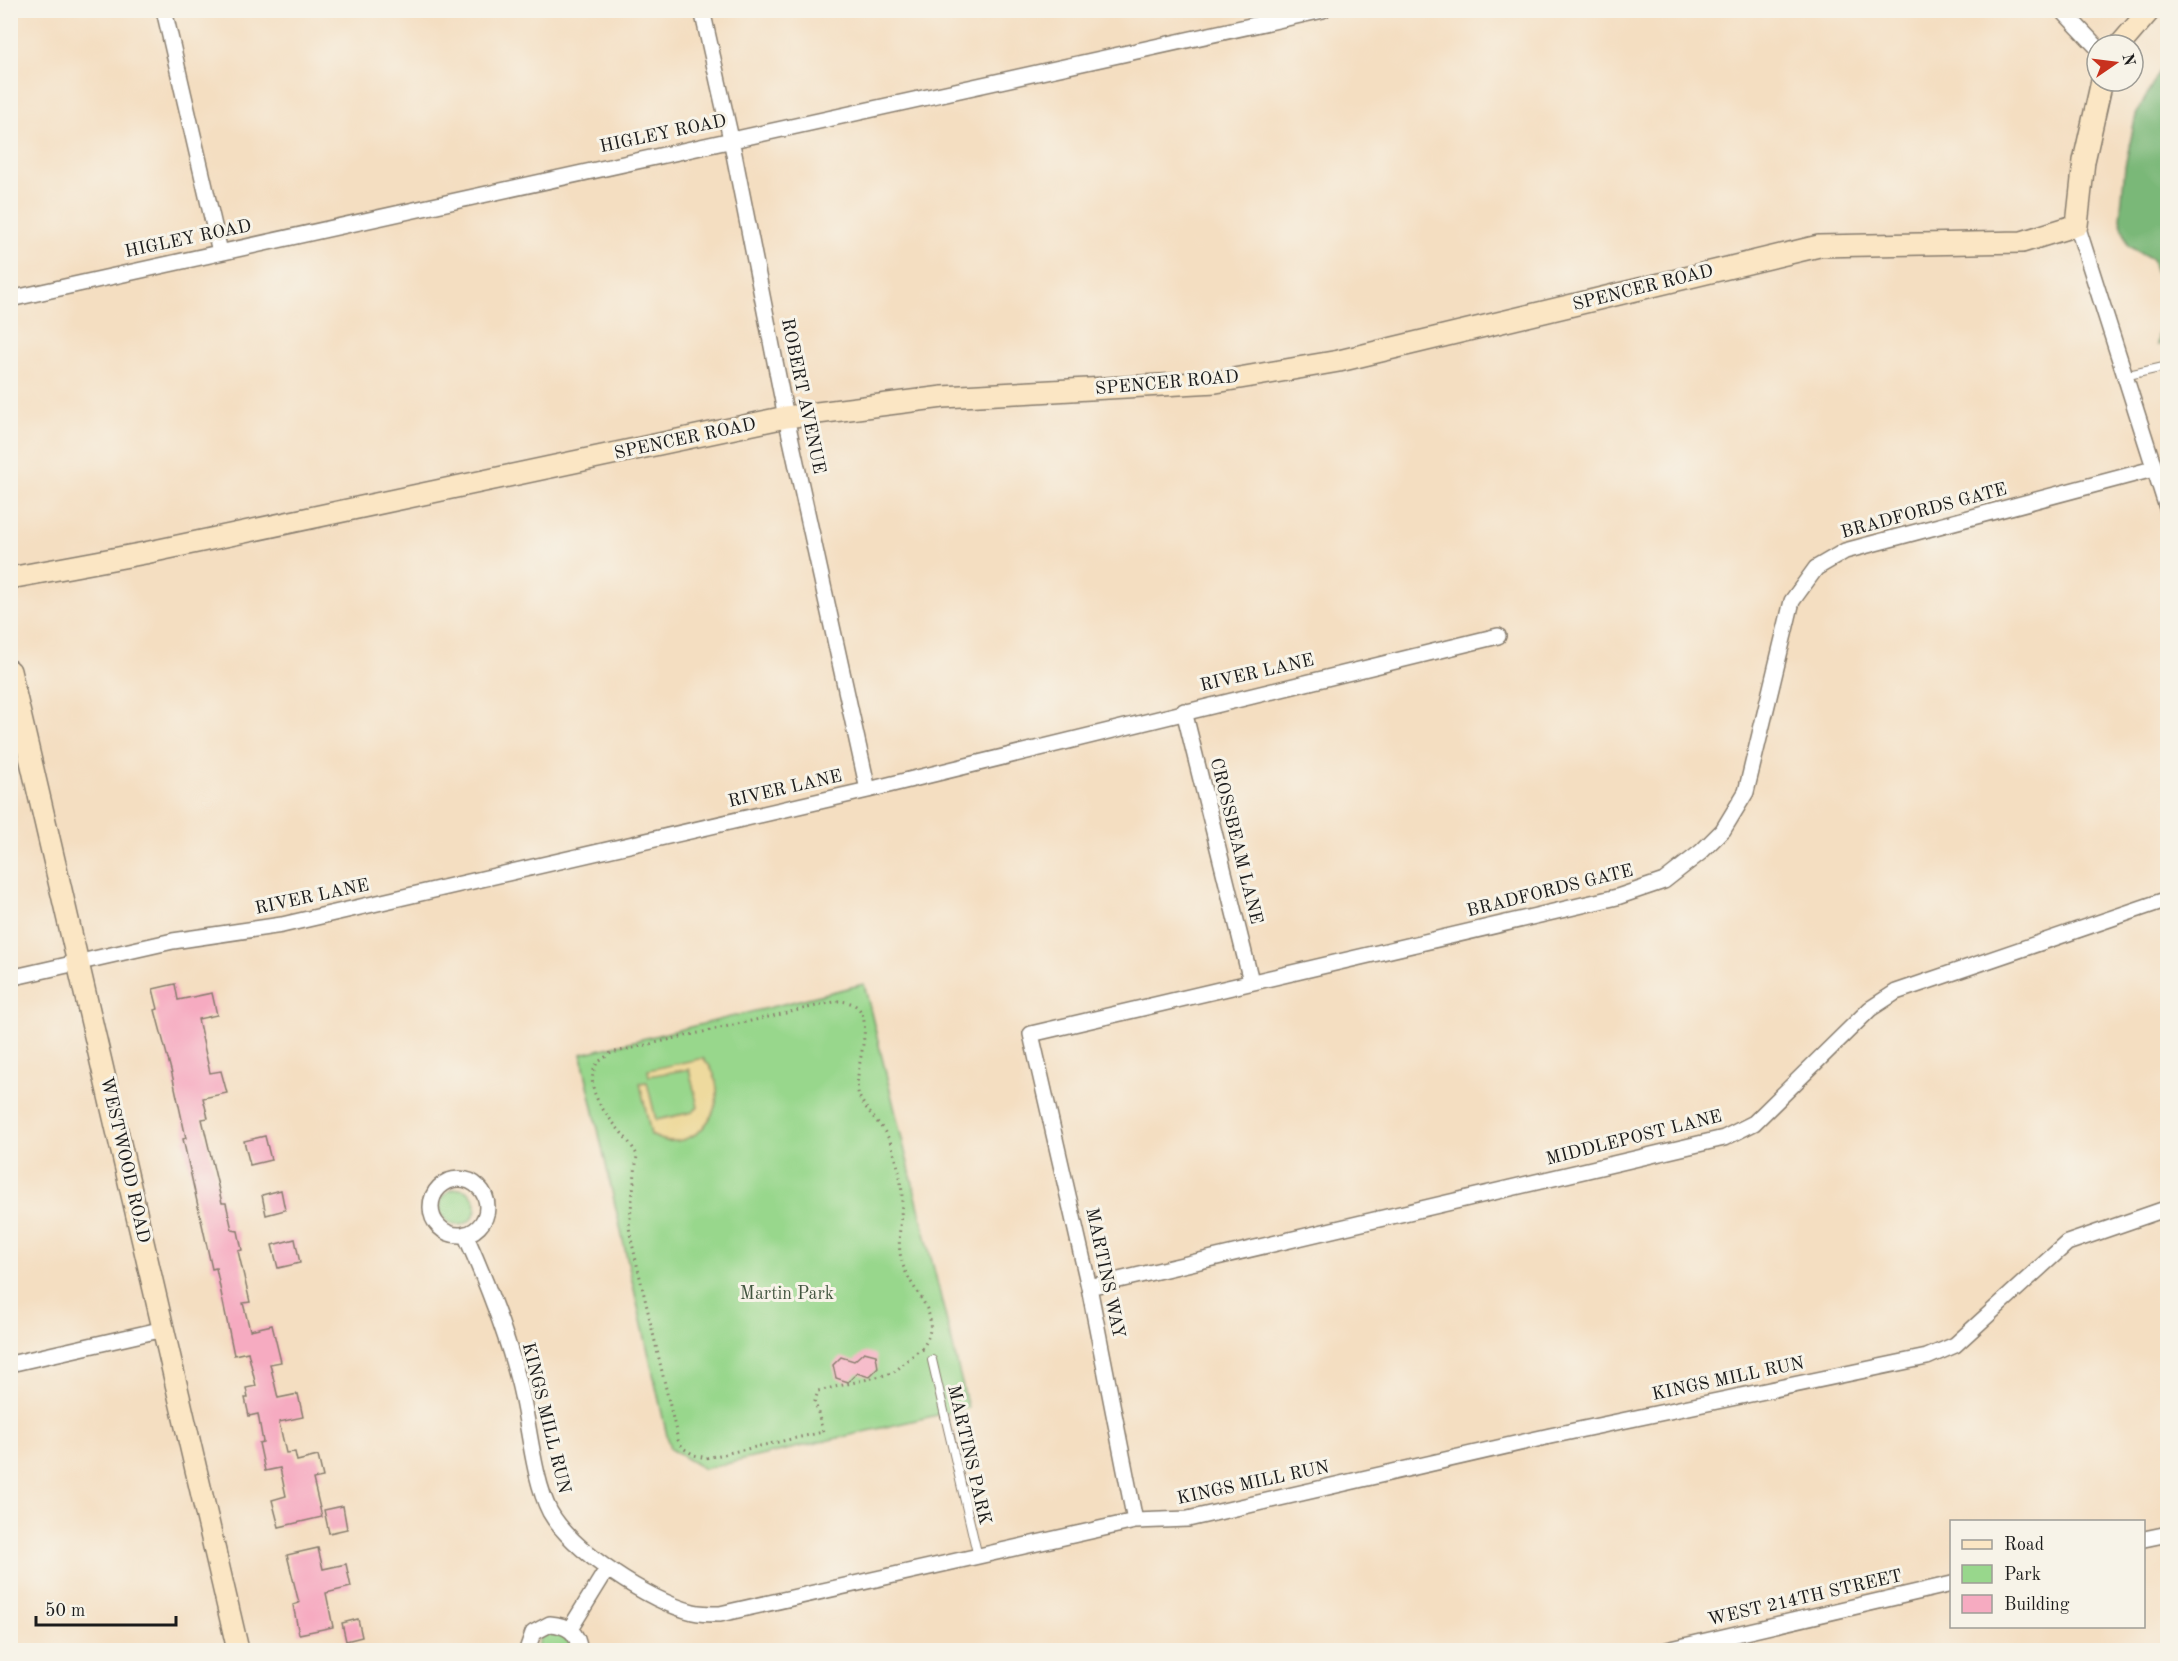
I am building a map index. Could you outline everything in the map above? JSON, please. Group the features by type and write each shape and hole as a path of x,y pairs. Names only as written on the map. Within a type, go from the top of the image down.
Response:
{"street":[{"path":"164,10 220,252"},
{"name":"ROBERT AVENUE","path":"702,10 731,139 786,417 868,790"},
{"name":"HIGLEY ROAD","path":"10,299 1323,10"},
{"path":"2062,10 2085,34"},
{"path":"2130,33 2150,10"},
{"path":"2099,93 2084,161 2077,225 2124,376 2160,468 2168,511"},
{"name":"SPENCER ROAD","path":"10,578 145,554 786,417 943,398 1216,382 1339,361 1819,246 2022,242 2077,225"},
{"name":"BRADFORDS GATE","path":"1031,1034 1617,897 1664,881 1701,852 1724,830 1746,792 1791,601 1816,568 1845,550 2160,468"},
{"name":"RIVER LANE","path":"10,978 173,941 282,925 868,790 1498,636"},
{"name":"WESTWOOD ROAD","path":"10,671 238,1650"},
{"name":"CROSSBEAM LANE","path":"1184,711 1251,981"},
{"name":"MIDDLEPOST LANE","path":"1089,1287 1724,1138 1754,1124 1870,1008 1896,992 2168,899"},
{"name":"MARTINS WAY","path":"1031,1034 1089,1287 1135,1521"},
{"name":"KINGS MILL RUN","path":"465,1234 492,1298 518,1379 549,1510 566,1536 607,1569 672,1604 694,1612 720,1614 1135,1521 1188,1519 1550,1436 1927,1357 1955,1345 2067,1243 2168,1208"},
{"path":"10,1364 164,1329"},
{"path":"2145,1539 2168,1534"},
{"path":"570,1629 607,1569"},
{"name":"WEST 214TH STREET","path":"1667,1650 1950,1584"},
{"path":"527,1650 533,1633 540,1627 561,1624 570,1629 576,1637 579,1650"}],"lane":[{"path":"2124,376 2168,366"},
{"name":"MARTINS PARK","path":"932,1360 978,1557"}],"path":[{"path":"922,1349 931,1330 931,1319 902,1263 900,1251 902,1197 894,1155 890,1140 857,1090 866,1031 858,1008 853,1004 838,1001 611,1053 597,1062 593,1078 603,1112 637,1155 629,1227 672,1417 683,1448 699,1458 706,1458 823,1432 815,1401 818,1391 893,1372 922,1349 932,1347"}],"green space":[{"path":"2161,69 2168,70 2168,344 2157,345 2163,299 2152,259 2128,246 2120,219 2125,166 2136,115"},
{"name":"Martin Park","path":"864,984 968,1408 704,1469 670,1449 581,1054"},
{"path":"458,1189 471,1194 476,1207 471,1220 458,1225 445,1220 440,1207 445,1194"},
{"path":"556,1631 570,1639 573,1650 537,1650 540,1638"}],"sand":[{"path":"703,1058 713,1073 717,1089 715,1106 708,1121 698,1132 684,1140 668,1141 651,1135 640,1083 647,1082 656,1120 693,1112 698,1107 689,1069 649,1076 648,1070"}],"building":[{"path":"175,984 178,1000 212,993 217,1015 198,1019 210,1073 221,1071 227,1093 203,1098 208,1118 202,1119 222,1203 226,1203 232,1230 238,1231 242,1250 238,1251 250,1302 243,1303 250,1330 272,1325 281,1362 270,1364 278,1398 298,1394 303,1417 279,1422 286,1453 295,1452 297,1461 318,1456 323,1477 313,1479 322,1517 279,1527 272,1500 286,1496 280,1468 265,1471 259,1443 263,1442 258,1414 249,1416 245,1398 248,1398 246,1388 256,1386 248,1352 234,1355 216,1268 212,1269 183,1139 186,1138 172,1074 155,1010 158,1009 153,989"},
{"path":"265,1136 271,1160 250,1165 244,1141"},
{"path":"281,1190 285,1210 266,1215 262,1195"},
{"path":"295,1239 300,1263 278,1268 272,1245"},
{"path":"864,1352 876,1355 878,1368 869,1377 857,1373 848,1382 836,1378 833,1365 841,1357 854,1361"},
{"path":"343,1506 347,1529 329,1533 324,1510"},
{"path":"318,1548 323,1569 346,1564 351,1587 326,1593 333,1627 299,1634 293,1605 299,1603 287,1555"},
{"path":"358,1619 362,1637 346,1641 342,1623"}]}
